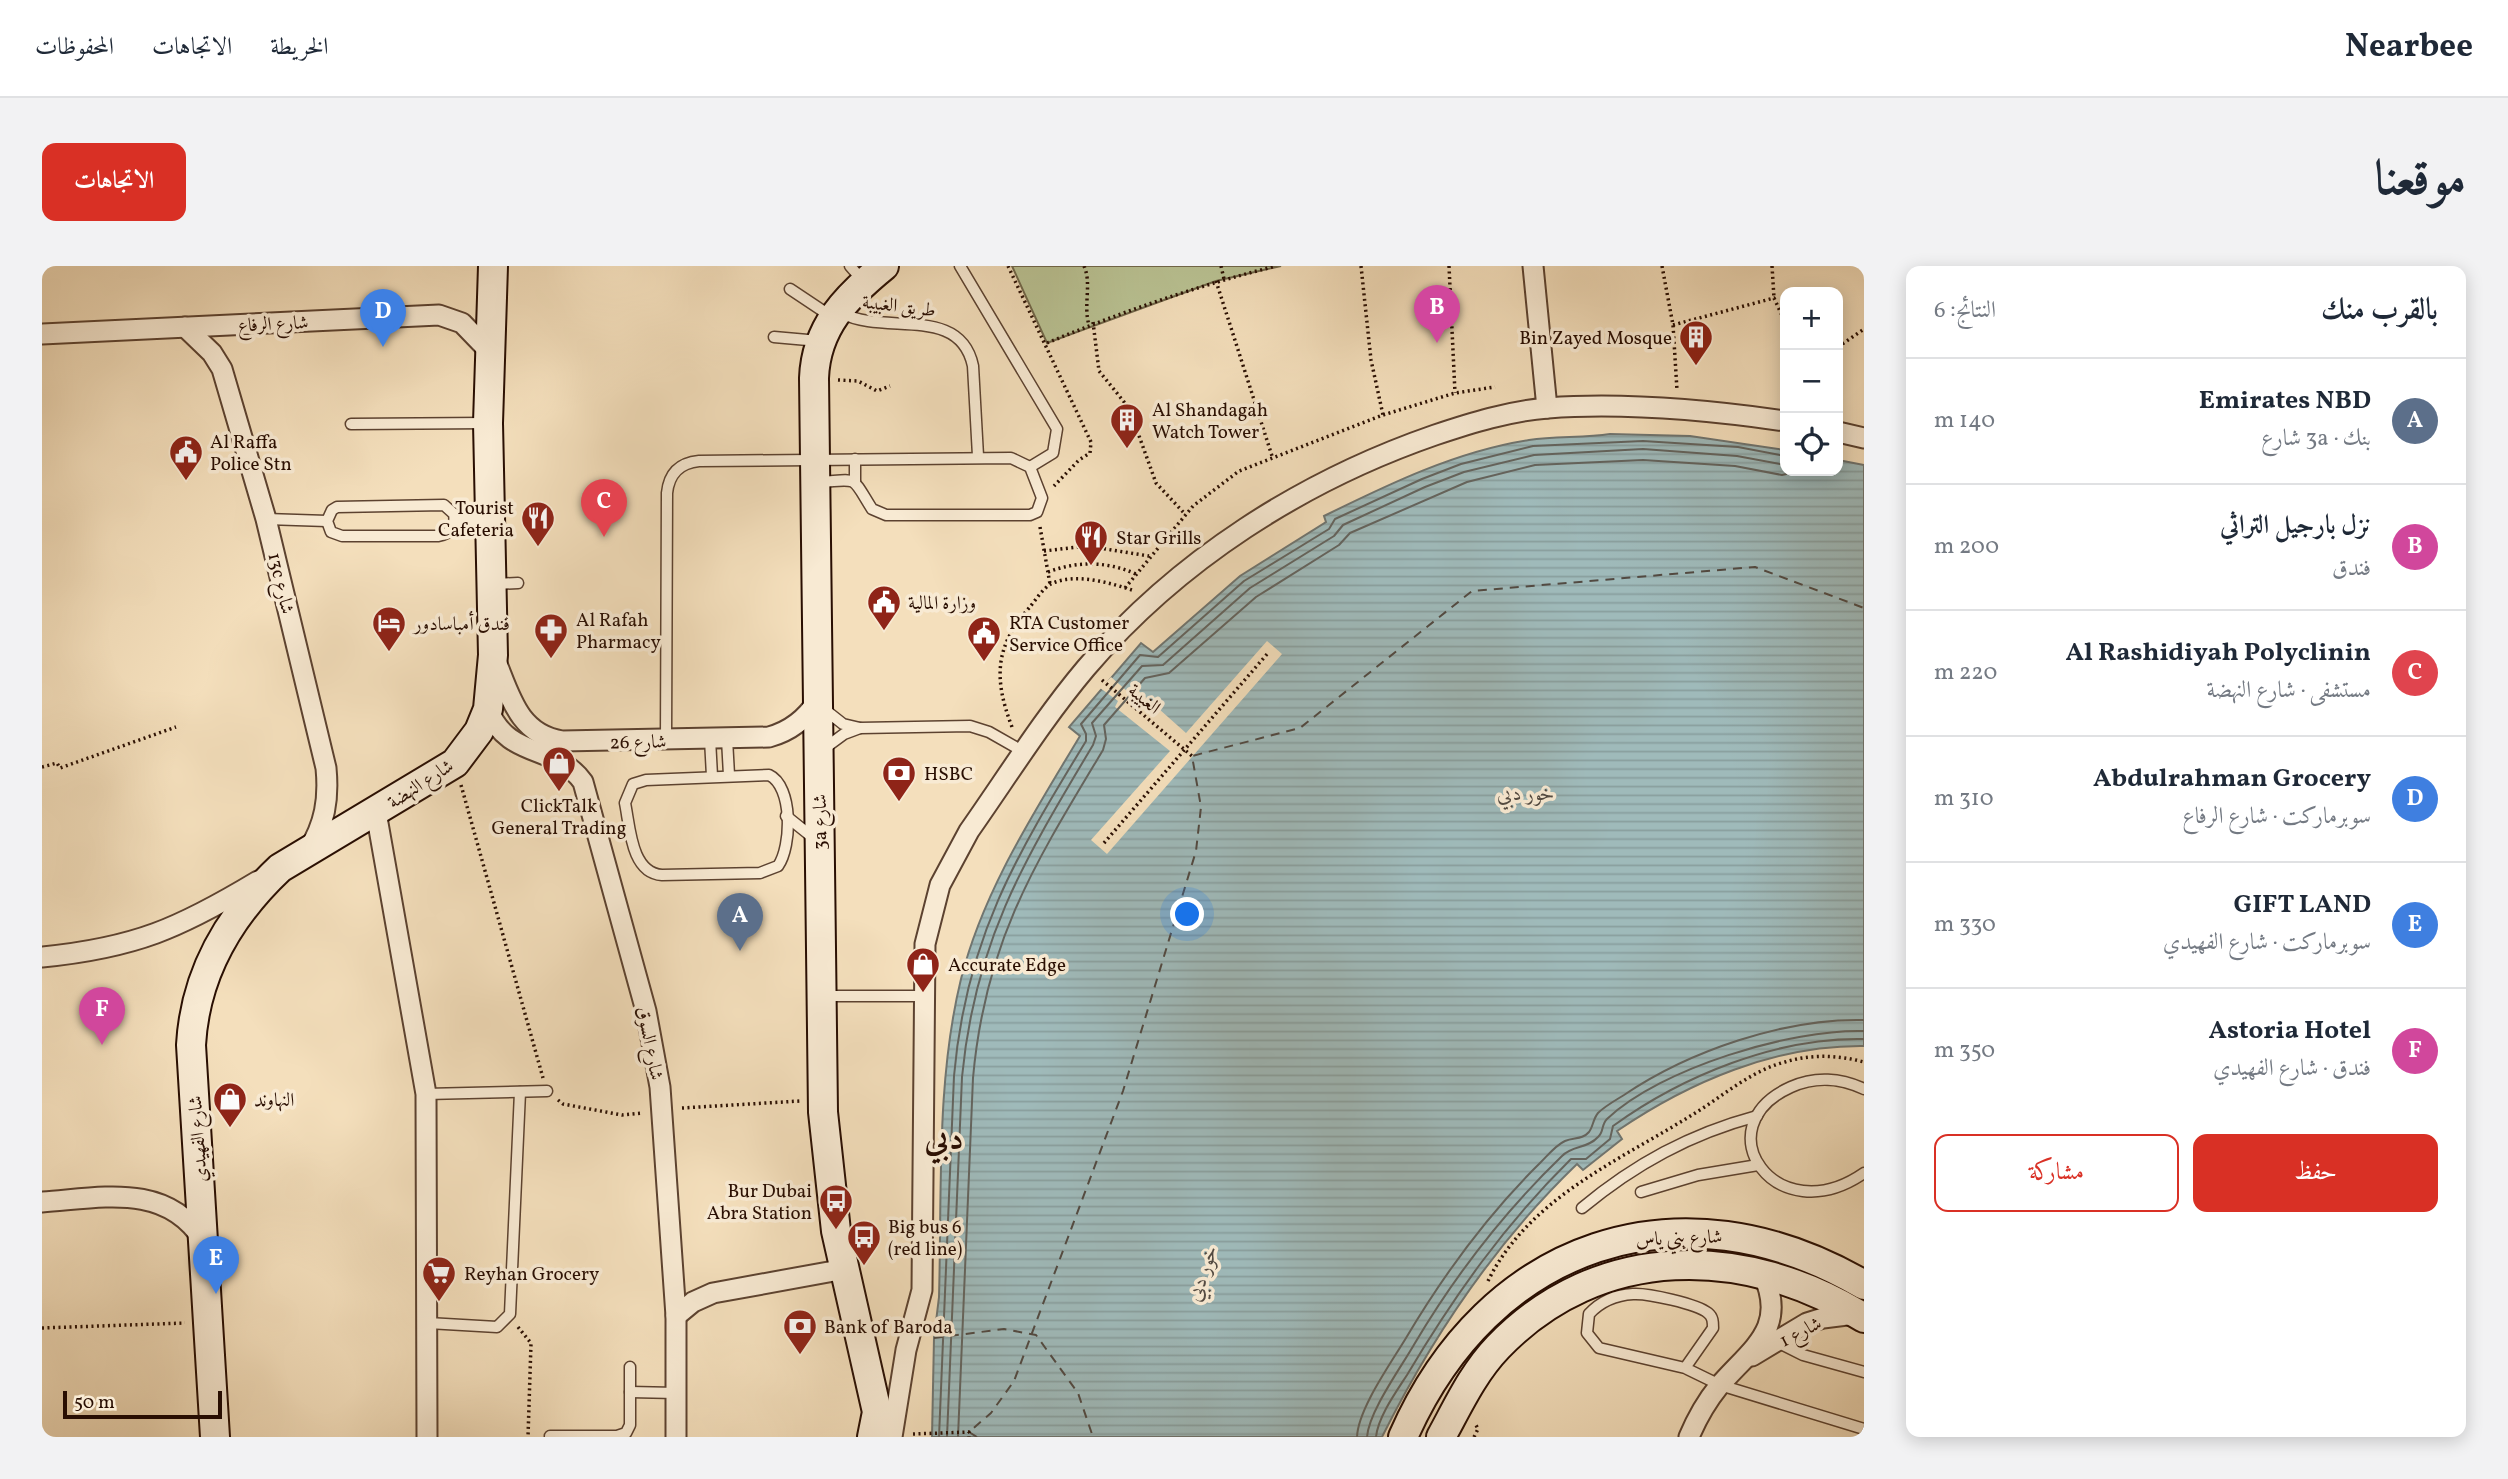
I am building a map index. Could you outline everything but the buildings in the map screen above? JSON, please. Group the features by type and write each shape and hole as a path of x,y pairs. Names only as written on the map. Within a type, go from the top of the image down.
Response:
{"street":[{"name":"شارع النهضة","path":"42,957 117,946 170,930 196,918 455,763 480,731 488,709 504,583 489,520 488,422 493,266"},
{"path":"1533,266 1547,408"},
{"path":"830,323 866,271"},
{"name":"شارع الرفاع","path":"42,334 439,315 462,323 490,352"},
{"name":"3a شارع","path":"830,323 814,378 822,1112 829,1183 874,1399 876,1424 872,1437"},
{"name":"13c شارع","path":"185,327 206,346 222,369 266,519 326,768 327,803 324,821 307,852"},
{"path":"892,1437 906,1350 922,1290 925,944 940,885 969,831 1087,667 1152,601 1241,530 1342,472 1464,425 1547,408 1678,409 1780,420"},
{"path":"1843,433 1864,439"},
{"name":"شارع 26","path":"493,655 520,717 538,734 549,739 584,742 718,739 781,734 802,720 818,700"},
{"name":"شارع السوق","path":"488,709 507,739 564,762 575,770 589,795 654,1049 664,1125 677,1316 676,1437"},
{"path":"376,812 426,1094 427,1437"},
{"name":"شارع الفهيدي","path":"215,1437 191,1045 193,1016 200,988 224,934 240,910 280,868"},
{"path":"42,1202 124,1196 156,1201 184,1217 204,1242"},
{"name":"شارع بني ياس","path":"1403,1437 1447,1359 1475,1324 1509,1293 1548,1268 1590,1249 1654,1234 1726,1234 1771,1242 1860,1279"},
{"name":"شارع بني ياس","path":"1441,1437 1467,1388 1497,1348 1534,1315 1576,1289 1622,1272 1658,1265 1720,1265 1762,1272 1815,1291 1861,1316"},
{"path":"677,1316 693,1302 713,1293 845,1269"},
{"name":"شارع 1","path":"1689,1437 1706,1402 1757,1348 1771,1319 1769,1287 1762,1272"},
{"name":"شارع 1","path":"1744,1359 1815,1320 1861,1316"}],"lane":[{"path":"960,266 1057,429 1053,453 1030,467"},
{"path":"790,289 830,323"},
{"name":"طريق الغبيبة","path":"830,323 869,322 939,327 958,337 970,355 972,366 978,456"},
{"path":"774,337 830,323"},
{"path":"351,424 488,422"},
{"path":"666,740 667,493 673,474 689,462 817,470 855,482 861,487 872,509 881,514 1023,516 1037,512 1042,498 1030,467 1011,458 978,456 855,459 817,470"},
{"path":"855,459 855,482"},
{"path":"438,504 450,508 455,520 450,531 438,536 342,536 331,532 327,521 332,510 337,507 438,504"},
{"path":"266,519 327,521"},
{"path":"455,520 489,520"},
{"path":"818,700 835,719 860,728 970,726 989,732 1024,752"},
{"path":"819,757 836,738 860,728"},
{"path":"718,739 729,775"},
{"path":"712,776 718,739"},
{"path":"762,774 776,778 785,790 784,858 770,871 662,875 647,871 638,858 625,803 629,789 646,779 729,775 762,774"},
{"path":"786,816 819,842"},
{"path":"820,996 923,996"},
{"path":"1864,1089 1827,1079 1798,1083 1773,1097 1757,1116 1751,1141 1758,1165 1776,1184 1800,1191 1830,1189 1864,1173"},
{"path":"426,1094 547,1091"},
{"path":"428,1323 490,1327 508,1320 512,1308 520,1092"},
{"path":"1583,1208 1651,1158 1703,1133 1757,1116"},
{"path":"1641,1192 1698,1175 1758,1165"},
{"path":"1685,1368 1713,1328 1706,1311 1648,1295 1633,1294 1604,1302 1589,1314 1587,1333 1599,1348 1685,1368 1720,1385 1864,1429"},
{"path":"1777,1342 1803,1355 1864,1372"},
{"path":"550,1436 622,1435 630,1425 631,1367"},
{"path":"630,1392 676,1393"}],"path":[{"path":"1008,266 1047,343 1091,442 1090,453 1079,460 1042,498"},
{"path":"1084,266 1088,281 1086,308 1099,372 1129,408 1156,483 1185,514"},
{"path":"1221,266 1224,279"},
{"path":"1047,343 1091,324 1216,281 1276,266"},
{"path":"1360,266 1371,360 1383,415"},
{"path":"1449,266 1455,393"},
{"path":"1662,266 1673,326 1678,409"},
{"path":"1772,266 1774,298 1780,311"},
{"path":"1216,281 1272,456"},
{"path":"1673,326 1774,298"},
{"path":"1843,344 1864,329"},
{"path":"838,380 858,381 877,391 890,386"},
{"path":"1125,588 1185,514 1223,481 1272,456 1383,415 1455,393 1495,387"},
{"path":"1037,512 1050,584"},
{"path":"1044,551 1097,546 1150,557"},
{"path":"1048,572 1086,564 1108,565 1136,574"},
{"path":"1024,752 1004,705 999,664 1016,623 1050,584 1078,580 1111,583 1152,601"},
{"path":"1104,843 1268,653"},
{"name":"الغبيبة","path":"1087,667 1192,756"},
{"path":"42,767 57,763 60,768 176,727"},
{"path":"455,763 547,1091"},
{"path":"508,1320 525,1332 531,1343 528,1437"},
{"path":"42,1328 208,1323"},
{"path":"1473,1420 1478,1429 1474,1437"},
{"path":"932,1433 969,1432 969,1437"}],"green space":[{"path":"1012,266 1281,266 1216,281 1047,343"}],"water":[{"name":"خور دبي","path":"1590,436 1690,436 1780,449 1780,476 1843,476 1843,461 1864,465 1864,1046 1798,1052 1734,1070 1673,1097 1617,1131 1622,1139 1583,1170 1577,1164 1547,1194 1493,1258 1422,1362 1382,1437 932,1437 944,1097 953,1018 961,979 982,915 1011,853 1080,736 1069,727 1141,643 1153,652 1240,576 1326,522 1324,516 1398,481 1476,452 1529,440"}],"pier":[{"path":"1267,641 1282,654 1107,854 1091,840 1170,751 1115,707 1118,701 1100,688 1111,677 1127,691 1132,685 1186,733"}],"ferry route":[{"path":"977,1437 969,1432 991,1413 1014,1381 1123,1091 1196,851 1201,807 1192,756 1300,728 1472,591 1755,567 1864,608"},
{"path":"934,1338 1004,1329 1036,1335 1078,1393 1093,1437"}],"place":[{"name":"نزل بارجيل التراثي","path":"1437,343"},
{"name":"Abdulrahman Grocery","path":"383,347"},
{"name":"Bin Zayed Mosque","path":"1696,367"},
{"name":"Al Shandagah Watch Tower","path":"1127,450"},
{"name":"Al Raffa Police Stn","path":"186,482"},
{"name":"Al Rashidiyah Polyclinin","path":"604,537"},
{"name":"Tourist Cafeteria","path":"538,548"},
{"name":"Star Grills","path":"1091,567"},
{"name":"وزارة المالية","path":"884,632"},
{"name":"فندق أمباسادور","path":"389,653"},
{"name":"Al Rafah Pharmacy","path":"551,660"},
{"name":"RTA Customer Service Office","path":"984,663"},
{"name":"ClickTalk General Trading","path":"559,793"},
{"name":"HSBC","path":"899,803"},
{"name":"Emirates NBD","path":"740,951"},
{"name":"Accurate Edge","path":"923,994"},
{"name":"Astoria Hotel","path":"102,1045"},
{"name":"النهاوند","path":"230,1129"},
{"name":"Bur Dubai Abra Station","path":"836,1231"},
{"name":"Big bus 6 (red line)","path":"864,1267"},
{"name":"GIFT LAND","path":"216,1294"},
{"name":"Reyhan Grocery","path":"439,1303"},
{"name":"Bank of Baroda","path":"800,1356"}],"district":[{"name":"دبي","path":"944,1137"}]}
